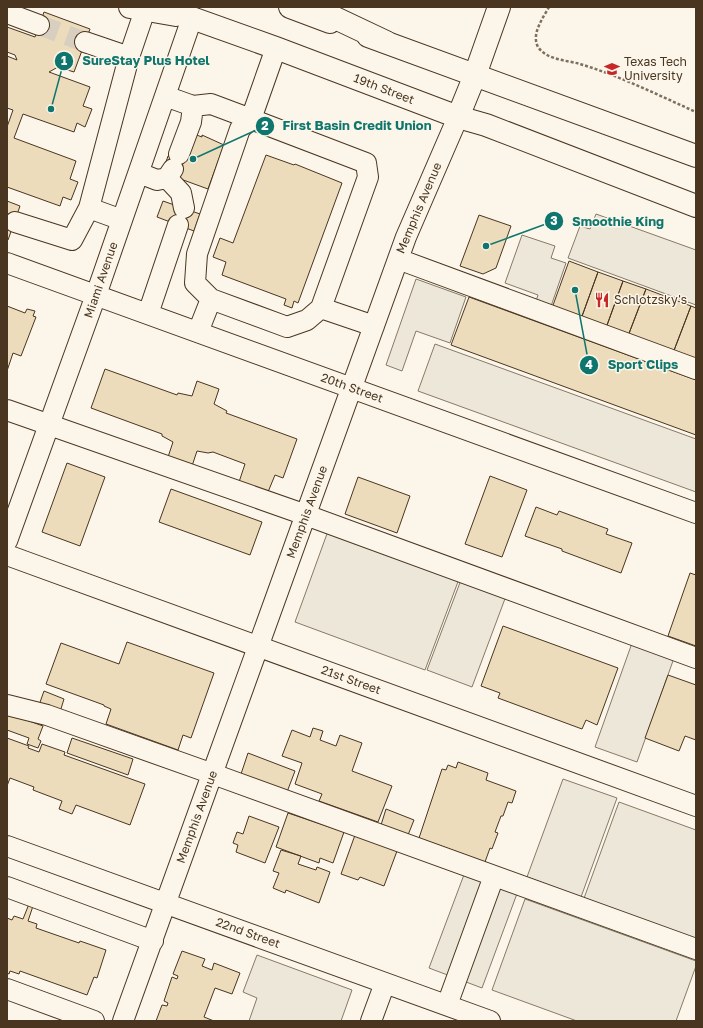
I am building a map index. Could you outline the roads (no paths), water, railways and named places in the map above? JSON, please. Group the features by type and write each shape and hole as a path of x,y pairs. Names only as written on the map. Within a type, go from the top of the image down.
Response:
{"main road":[{"path":"290,7 696,156"},
{"path":"312,7 386,42"},
{"name":"Memphis Avenue","path":"458,117 476,75 499,7"},
{"name":"19th Street","path":"146,8 192,18 276,48 458,117 486,125 696,206"}],"street":[{"path":"15,222 72,240 89,208 129,57 146,8"},
{"path":"7,13 39,25"},
{"name":"Miami Avenue","path":"7,541 96,295 192,18"},
{"path":"85,42 129,57"},
{"path":"165,96 193,106 211,104 251,119 366,163 368,177 321,308 307,320 287,327 211,299 195,283 197,254 240,129 251,119 276,48"},
{"path":"139,173 157,180 173,167 190,122 193,106"},
{"name":"Memphis Avenue","path":"124,1021 406,237 458,117"},
{"path":"148,314 181,216 181,194 173,167"},
{"path":"89,208 122,220"},
{"path":"398,259 696,369"},
{"name":"20th Street","path":"7,263 696,514"},
{"path":"198,332 211,299"},
{"path":"321,308 374,326"},
{"path":"7,410 306,515 696,658"},
{"name":"21st Street","path":"7,555 696,806"},
{"path":"7,705 47,716 213,774 696,949"},
{"name":"22nd Street","path":"7,846 490,1021"},
{"path":"447,1005 494,876"},
{"path":"7,887 153,941"},
{"path":"371,1021 385,983"},
{"path":"7,990 94,1021"}],"tunnel":[{"path":"39,25 85,42"}],"place":[{"name":"Texas Tech University","path":"612,69"},
{"name":"SureStay Plus Hotel","path":"51,109"},
{"name":"First Basin Credit Union","path":"193,159"},
{"name":"Smoothie King","path":"486,246"},
{"name":"Sport Clips","path":"575,290"},
{"name":"Schlotzsky's","path":"602,300"}]}
